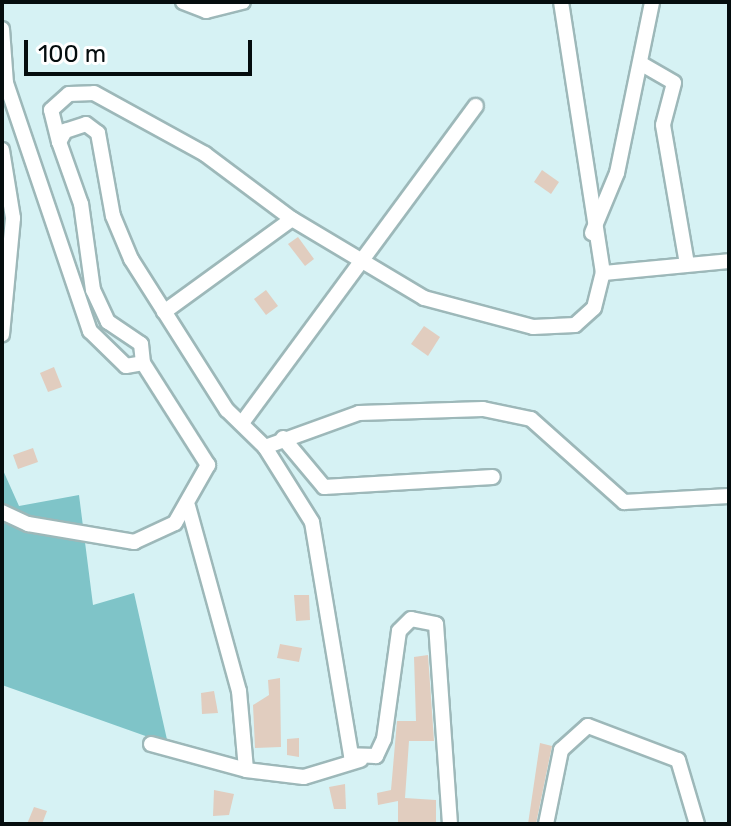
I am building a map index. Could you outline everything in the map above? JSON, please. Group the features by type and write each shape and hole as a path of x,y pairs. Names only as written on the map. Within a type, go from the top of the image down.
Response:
{"street":[{"path":"183,2 206,11 243,2"},
{"path":"2,512 28,524 134,542 165,530 188,506 208,465 201,445 143,363 141,344 108,322 93,290 81,204 51,110 69,94 94,93 205,154 292,219 424,298 533,327 587,318 603,273 592,233 561,2"},
{"path":"592,233 606,211 652,2"},
{"path":"2,29 6,83 83,316 114,358 126,366 143,363"},
{"path":"640,63 674,83 663,125 687,264"},
{"path":"242,423 476,106"},
{"path":"59,142 73,127 98,133 113,216 164,312 242,423 265,447 312,522 346,749 360,760"},
{"path":"2,150 13,218 2,334"},
{"path":"164,312 292,219"},
{"path":"603,273 729,261"},
{"path":"265,447 359,413 483,409 531,419 624,502 729,496"},
{"path":"283,438 324,487 493,477"},
{"path":"188,506 239,691 246,770"},
{"path":"151,744 246,770 304,777 376,756 384,739 399,631 411,619 436,624 450,824"},
{"path":"546,824 561,750 588,726 678,760 697,824"}],"shaded area":[{"path":"2,468 19,506 79,495 93,605 134,593 168,744 2,685"}],"building":[{"path":"542,170 559,182 551,194 534,182"},
{"path":"298,237 314,259 305,266 288,244"},
{"path":"266,290 278,306 266,315 254,299"},
{"path":"424,326 440,337 428,356 411,344"},
{"path":"54,367 62,387 48,392 40,373"},
{"path":"33,448 38,462 18,469 13,455"},
{"path":"294,595 309,595 310,620 296,621"},
{"path":"280,644 302,648 299,662 277,658"},
{"path":"428,655 434,741 409,741 405,798 436,800 436,824 398,824 398,801 378,805 377,793 391,790 397,721 416,721 414,657"},
{"path":"280,678 281,747 255,748 253,705 269,695 268,680"},
{"path":"214,691 218,713 202,714 201,693"},
{"path":"299,738 299,757 287,755 287,739"},
{"path":"540,743 552,746 536,824 528,824"},
{"path":"345,784 346,809 334,809 329,787"},
{"path":"214,790 234,794 229,815 213,816"},
{"path":"34,807 47,811 42,824 27,824"}]}
